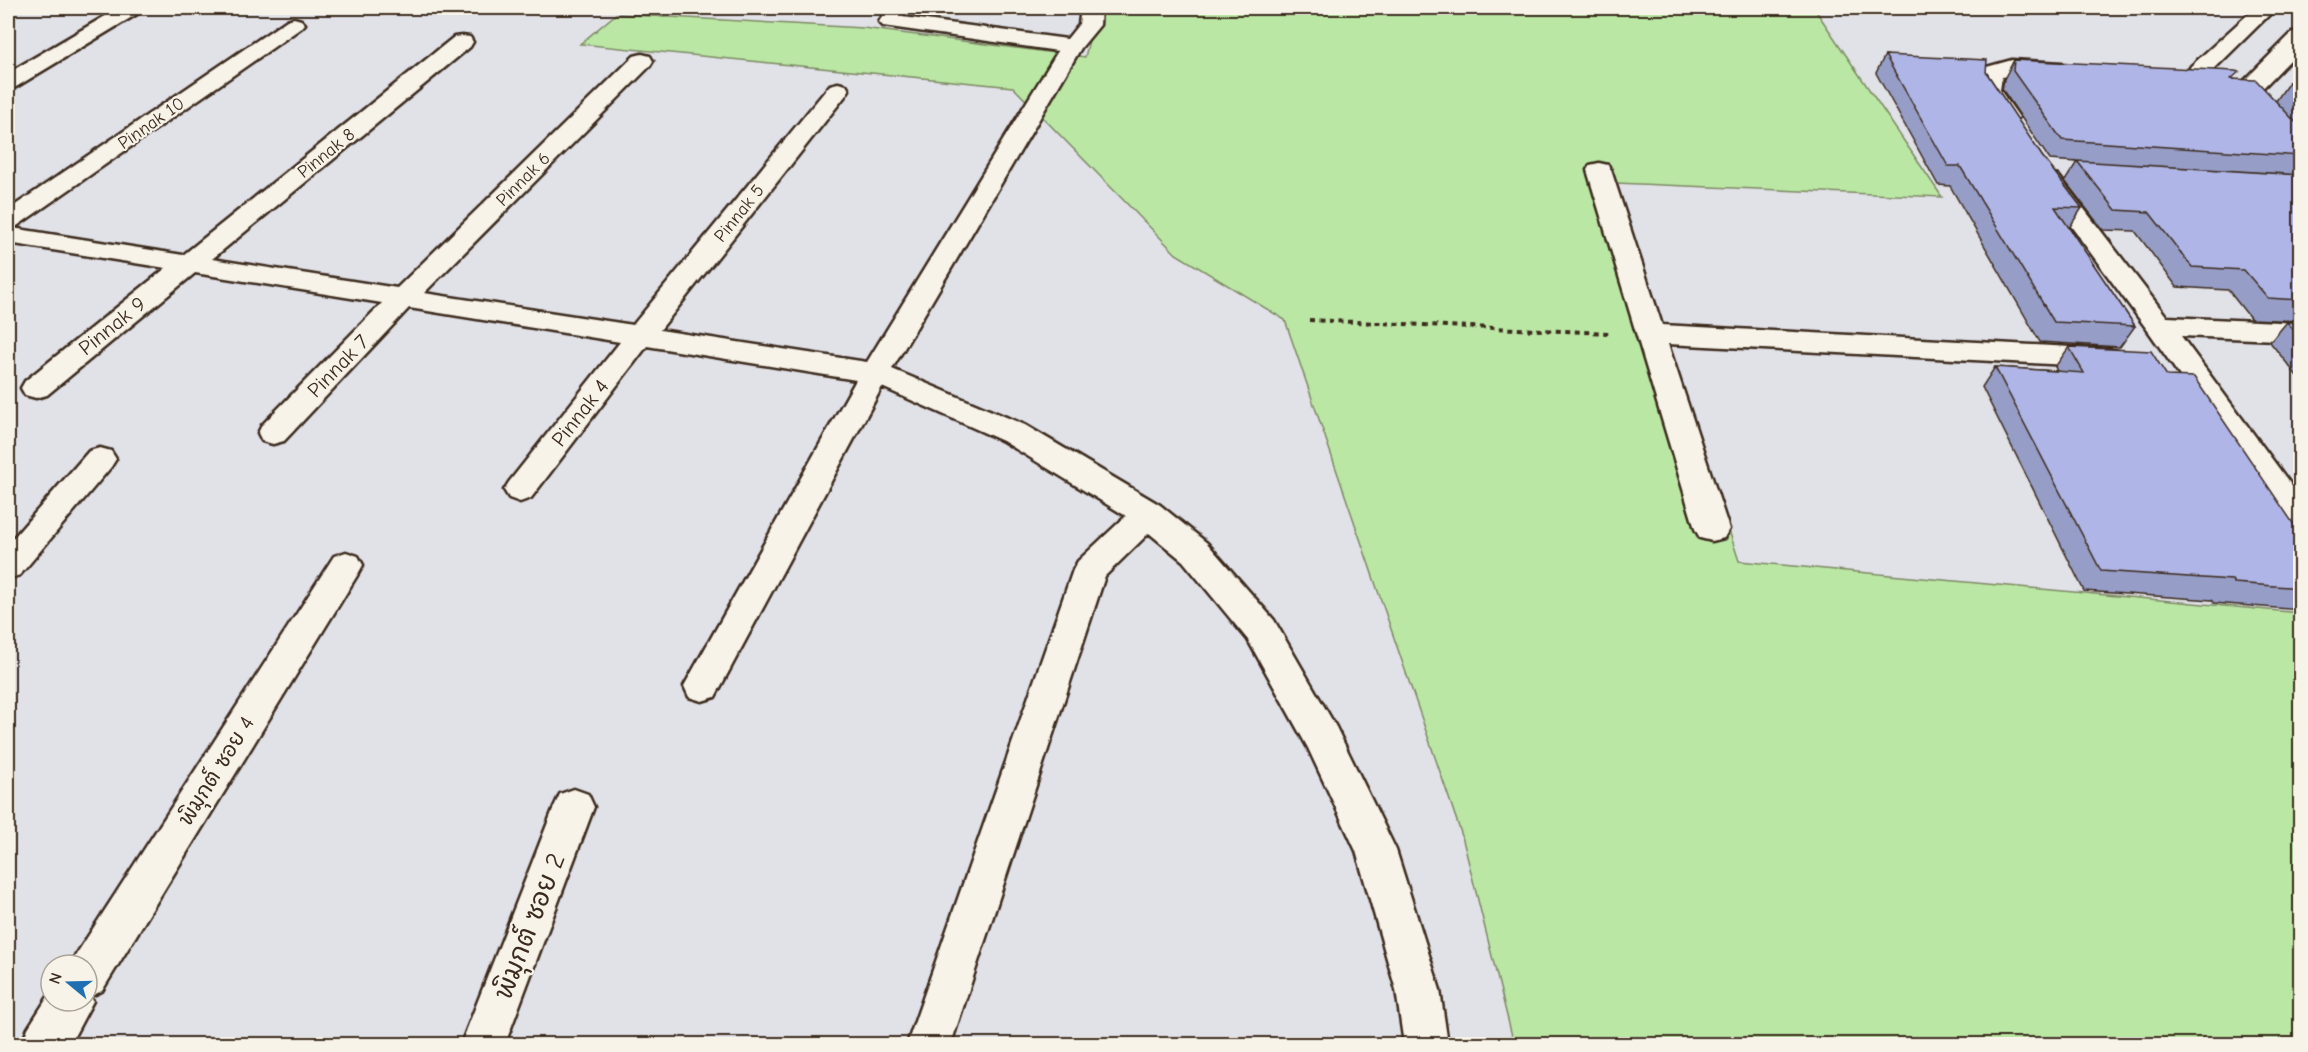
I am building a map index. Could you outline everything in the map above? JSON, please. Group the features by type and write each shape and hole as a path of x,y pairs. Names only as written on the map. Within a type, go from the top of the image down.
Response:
{"street":[{"path":"897,8 890,22 1072,46"},
{"path":"702,686 875,373 1072,46 1089,25 1091,8"},
{"path":"8,82 130,10"},
{"path":"2269,10 2223,83 2301,38"},
{"name":"Pinnak 10","path":"8,221 294,24"},
{"name":"Pinnak 8","path":"189,264 462,42"},
{"name":"Pinnak 6","path":"403,298 642,61"},
{"path":"2082,69 2012,67 1991,73 1989,90 2032,156 2301,521"},
{"name":"Pinnak 5","path":"640,336 838,90"},
{"path":"2032,156 2076,172"},
{"path":"1599,170 1712,529"},
{"path":"8,235 875,373 1014,433 1148,514 1195,552 1262,630 1323,739 1376,850 1418,990 1426,1044"},
{"name":"Pinnak 9","path":"36,388 189,264"},
{"name":"Pinnak 7","path":"273,433 403,298"},
{"path":"2159,326 2301,332"},
{"path":"1651,334 2185,362"},
{"name":"Pinnak 4","path":"520,490 640,336"},
{"path":"8,566 100,459"},
{"path":"929,1044 1090,570 1148,514"},
{"name":"พิมุกต์ ซอย 4","path":"99,957 346,565"},
{"name":"พิมุกต์ ซอย 2","path":"483,1044 574,807"},
{"path":"44,1044 63,1013"}],"path":[{"path":"1309,320 1651,334"}],"green space":[{"path":"1097,8 1814,8 1942,197 1616,183 1739,561 2300,613 2300,1044 1514,1044 1462,836 1285,320 1176,254 1013,87 580,44 616,14 863,28 1085,57"}],"building":[{"path":"1885,55 1987,60 1986,72 2042,156 2082,208 2055,207 2135,326 2054,322 1960,166 1948,166"},
{"path":"2014,60 2239,72 2231,79 2256,80 2301,128 2301,156 2062,140 2013,71"},
{"path":"2289,82 2301,83 2301,94"},
{"path":"2077,161 2301,175 2301,300 2268,298 2244,270 2192,267 2149,212 2116,210"},
{"path":"2287,322 2301,322 2301,339"},
{"path":"2069,347 2151,351 2167,376 2194,377 2301,535 2301,588 2234,583 2232,580 2101,571 1995,367 2084,373"}]}
